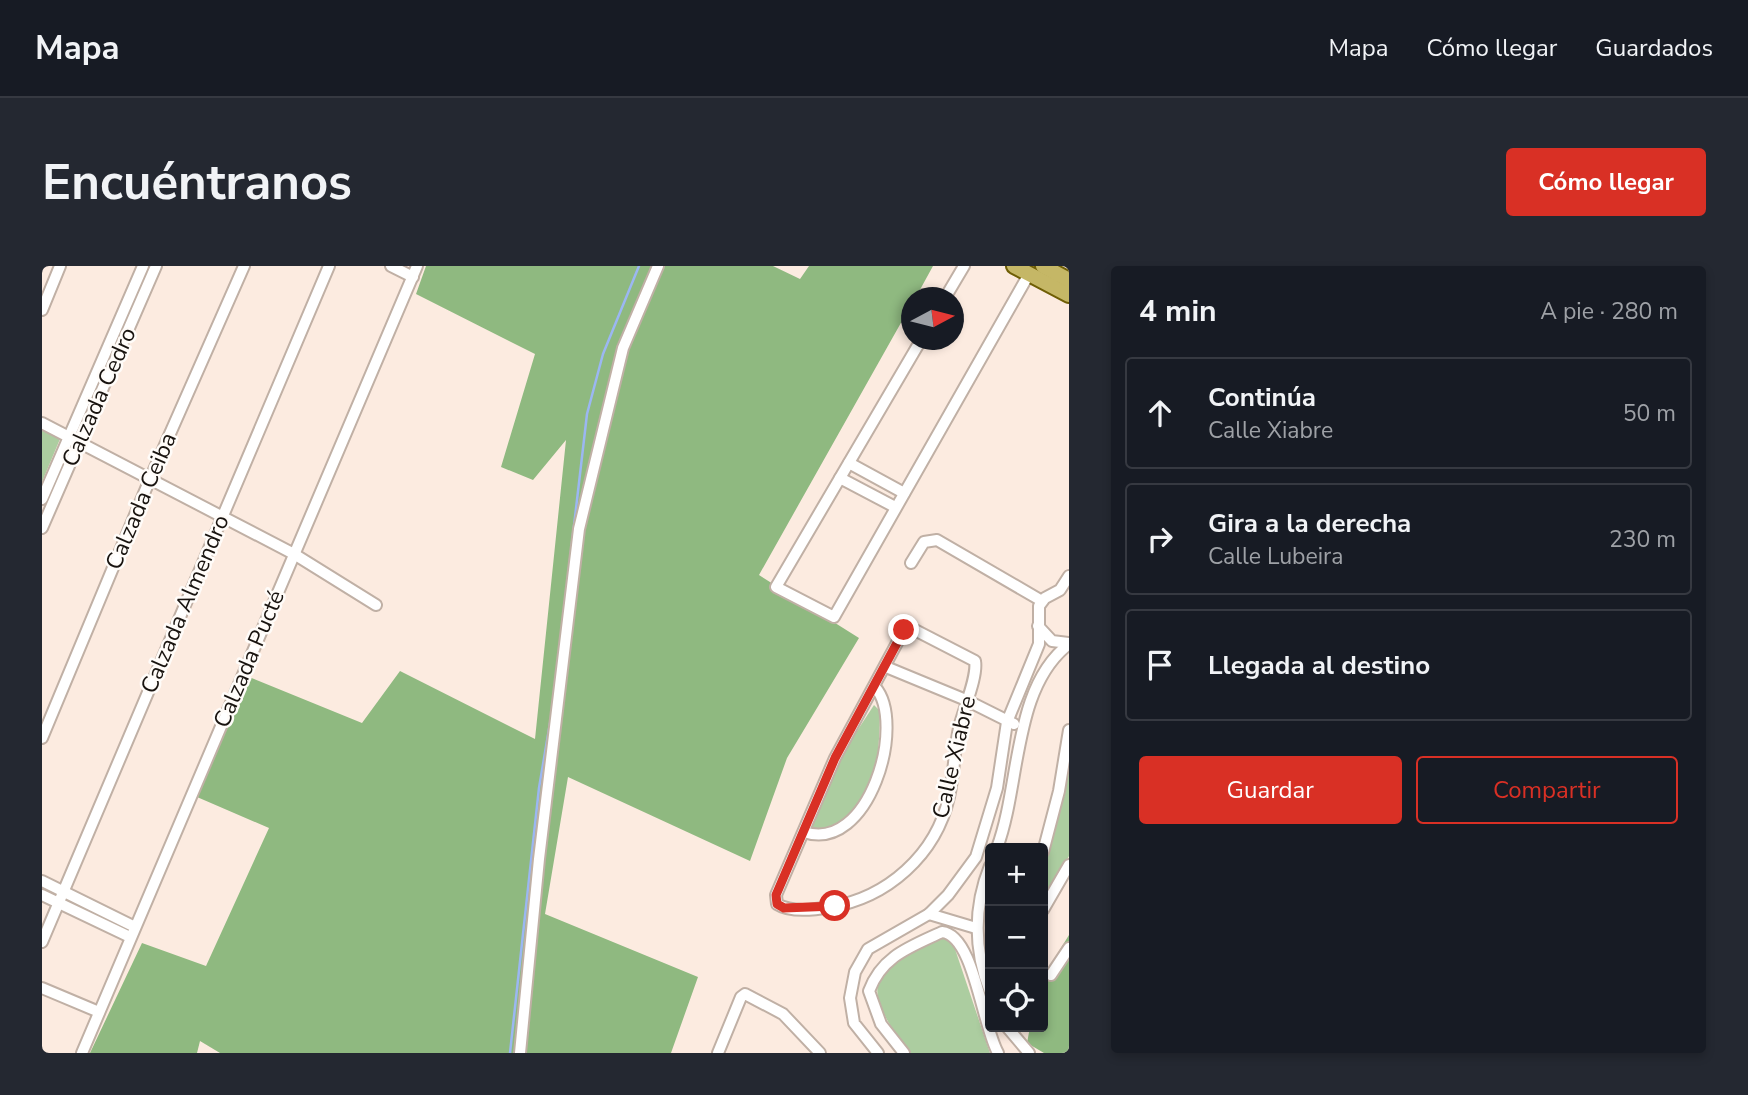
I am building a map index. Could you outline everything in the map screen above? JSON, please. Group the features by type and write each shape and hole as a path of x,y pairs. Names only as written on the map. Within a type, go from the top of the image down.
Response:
{"main road":[{"path":"1014,266 1069,295"},
{"path":"1043,266 1069,280"}],"street":[{"path":"42,310 60,266"},
{"name":"Calzada Cedro","path":"42,499 143,266"},
{"name":"Calzada Cedro","path":"42,528 156,266"},
{"name":"Calzada Ceiba","path":"42,738 150,479 244,266"},
{"name":"Calzada Almendro","path":"42,942 329,266"},
{"path":"391,266 415,271"},
{"path":"520,1053 579,529 623,348 658,266"},
{"path":"952,287 964,266"},
{"name":"Calzada Pucté","path":"82,1053 415,271"},
{"path":"915,350 776,587 834,617 1029,274"},
{"path":"42,423 294,554 376,605"},
{"path":"849,463 904,493"},
{"path":"840,478 895,508"},
{"path":"911,563 924,541 937,540 1042,601"},
{"path":"878,1053 854,1023 850,998 855,972 868,949 929,914 948,895 976,857 997,788 1007,722 1039,644 1037,616 1042,601 1054,593 1069,576"},
{"path":"1054,593 1069,593"},
{"path":"1038,626 1052,641 1069,643"},
{"name":"Calle Xiabre","path":"804,832 776,895 777,904 784,908 835,906 880,892 901,876 923,850 942,820 965,700 976,669 975,661 909,627 904,630 886,667"},
{"path":"998,843 1013,791 1023,728 1033,692 1044,671 1069,643"},
{"path":"875,687 882,695 886,719 876,788 865,807 841,827 827,833 804,832 835,758 886,667 1023,728"},
{"path":"1045,843 1059,791 1069,730"},
{"path":"1045,906 1069,865"},
{"path":"985,879 976,928 986,969"},
{"path":"42,881 133,932"},
{"path":"42,895 133,932"},
{"path":"929,914 976,928"},
{"path":"904,1053 881,1024 869,991 876,973 885,962 906,948 942,932 951,933 966,951 985,1005"},
{"path":"1051,975 1069,948"},
{"path":"42,988 99,1012"},
{"path":"718,1053 741,997 745,994 783,1014 820,1053"},
{"path":"992,1032 998,1053"},
{"path":"1011,1032 1029,1053"}],"green space":[{"path":"426,266 773,266 800,279 809,266 933,266 921,287 901,287 901,323 759,575 859,638 787,758 750,861 568,777 545,914 698,977 671,1053 220,1053 200,1041 197,1053 90,1053 142,943 206,966 269,828 197,797 249,677 362,723 400,671 535,739 566,440 533,480 501,467 535,354 416,294"},
{"path":"42,430 60,439 42,482"},
{"path":"874,705 880,711 878,751 870,786 862,802 850,815 834,825 813,832 810,827 838,760"},
{"path":"1069,759 1069,856 1048,894 1048,848 1065,794"},
{"path":"1069,935 1069,1053 1044,1053 1027,1043 1029,1032 1048,1032 1048,969"},
{"path":"940,938 949,938 954,946 990,1053 909,1053 883,1011 878,996 878,984 885,972 915,950"}],"waterway":[{"path":"563,620 587,414 603,354 639,266"},
{"path":"510,1053 539,788 550,723"}],"route":[{"path":"835,906 817,909 784,908 777,904 776,895 835,758 904,630"}]}
